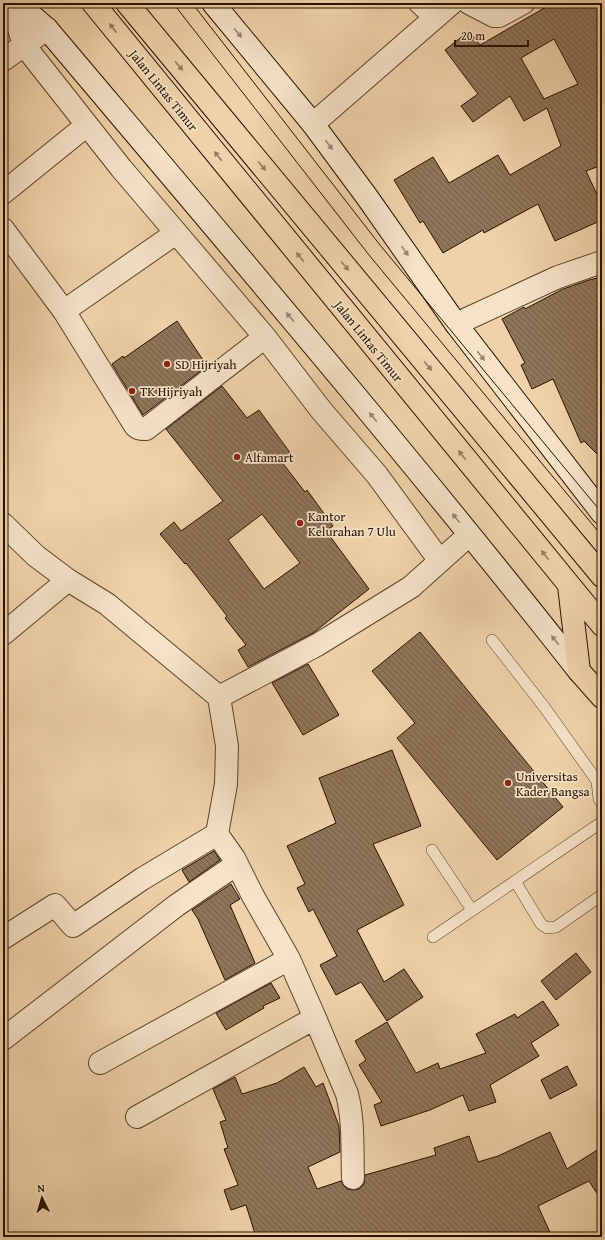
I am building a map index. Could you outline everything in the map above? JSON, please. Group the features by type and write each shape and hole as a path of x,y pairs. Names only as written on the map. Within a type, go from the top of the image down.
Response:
{"highway":[{"name":"Jalan Lintas Timur","path":"93,3 602,625"},
{"name":"Jalan Lintas Timur","path":"127,3 602,576"},
{"path":"570,586 579,671 602,697"}],"street":[{"path":"12,3 24,45 121,168 265,338 321,410 377,475 440,561"},
{"path":"18,3 47,29 360,400 500,571 579,671"},
{"path":"213,3 313,124 367,197 456,324 602,513"},
{"path":"313,124 428,10 452,3"},
{"path":"469,3 494,16 499,16 523,3"},
{"path":"3,60 47,29"},
{"path":"3,193 87,126"},
{"path":"3,229 64,311 134,424 138,428 146,429 265,338"},
{"path":"64,311 176,233"},
{"path":"456,324 558,278 602,262"},
{"path":"3,524 36,556 68,580 234,688"},
{"path":"234,688 317,645 411,587 469,535"},
{"path":"3,634 68,580"},
{"path":"234,688 227,746 226,784 217,834 237,864 253,896 289,959 347,1094 352,1119 353,1178"},
{"path":"3,938 55,905 73,926 142,879 217,834"},
{"path":"3,1039 177,904 237,864"},
{"path":"100,1063 289,959"},
{"path":"137,1117 315,1018"}],"lane":[{"path":"492,640 545,708 597,781 599,799 602,804"},
{"path":"433,936 602,822"},
{"path":"432,850 472,910"},
{"path":"515,881 541,924 548,928 556,927 602,895"}],"building":[{"path":"553,3 602,3 602,165 586,171 602,205 602,220 555,241 538,204 484,233 483,230 443,253 423,221 420,223 394,180 433,157 449,183 498,155 510,175 561,146 547,108 524,121 510,96 473,122 461,106 478,94 445,50 469,31 480,45","holes":["554,39 578,84 544,99 521,58"]},
{"path":"602,277 602,459 584,441 581,443 553,379 532,389 521,365 525,363 502,319 563,289"},
{"name":"SD Hijriyah","path":"177,321 207,366 143,415 112,364 123,356 124,358"},
{"path":"222,386 247,418 259,410 291,454 281,461 305,492 307,490 333,526 326,531 369,589 313,633 248,667 238,650 246,645 225,618 227,616 186,563 185,564 160,534 174,522 181,531 223,501 166,429","holes":["262,514 300,563 264,589 228,540"]},
{"path":"420,632 563,807 497,860 397,738 415,723 372,671"},
{"path":"308,664 339,715 303,735 272,683"},
{"path":"392,750 421,826 373,844 404,905 357,930 384,982 404,969 423,997 387,1021 361,982 336,995 320,965 337,956 313,909 309,912 297,888 305,884 287,846 336,823 319,778"},
{"path":"214,851 220,860 189,882 182,870"},
{"path":"231,884 240,899 230,905 255,963 225,980 198,919 192,910"},
{"path":"576,953 591,972 556,1000 541,981"},
{"path":"271,983 280,998 263,1006 264,1008 226,1030 216,1013"},
{"path":"543,1001 559,1025 531,1043 539,1056 490,1085 496,1102 469,1111 463,1095 430,1110 381,1126 374,1105 382,1102 359,1065 366,1060 355,1041 387,1022 416,1073 438,1063 440,1069 486,1053 476,1034 515,1014 517,1018"},
{"path":"567,1066 577,1085 550,1099 541,1080"},
{"path":"304,1067 316,1087 323,1083 339,1126 340,1152 308,1167 317,1189 341,1181 347,1189 359,1189 364,1184 365,1175 436,1155 434,1148 469,1136 478,1162 498,1156 550,1132 567,1169 602,1147 602,1201 589,1181 538,1206 552,1237 256,1237 246,1205 231,1210 224,1190 238,1185 224,1149 228,1148 220,1122 226,1120 213,1089 235,1077 242,1094 277,1083"}],"tram line":[{"path":"173,3 369,255 602,536"},
{"path":"192,3 380,245 602,513"}],"place":[{"name":"SD Hijriyah","path":"167,364"},
{"name":"TK Hijriyah","path":"132,391"},
{"name":"Alfamart","path":"237,457"},
{"name":"Kantor Kelurahan 7 Ulu","path":"300,523"},
{"name":"Universitas Kader Bangsa","path":"508,783"}]}
